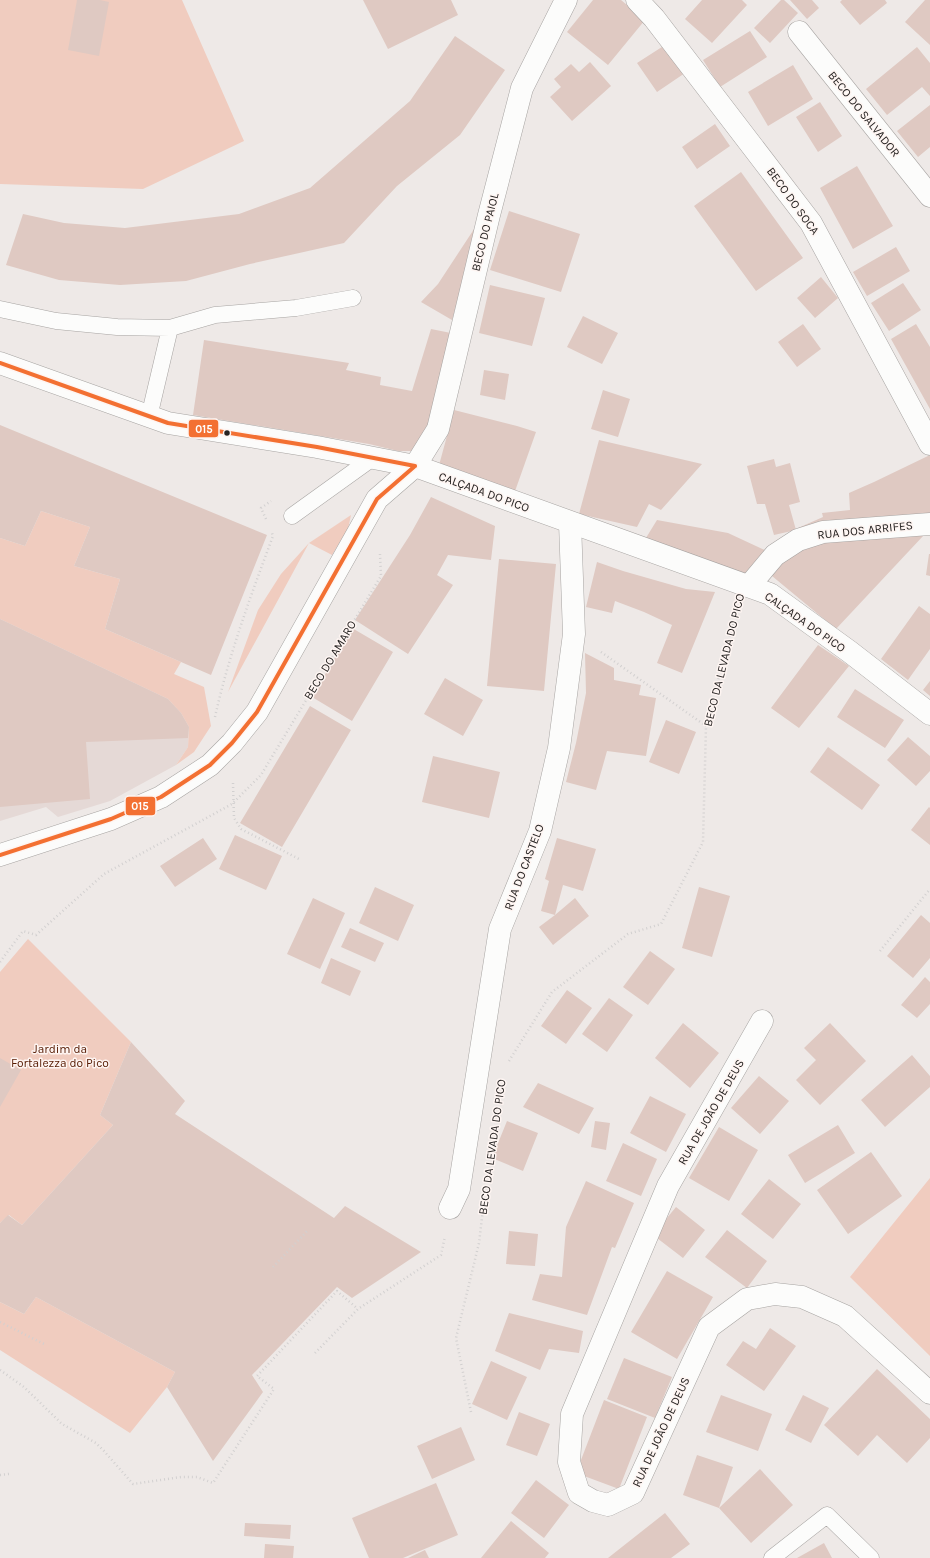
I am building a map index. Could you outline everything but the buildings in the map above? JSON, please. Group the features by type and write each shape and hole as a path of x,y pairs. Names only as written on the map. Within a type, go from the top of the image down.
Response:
{"street":[{"name":"BECO DO PAIOL","path":"0,855 118,816 161,797 210,764 232,743 257,712 377,499 415,466 438,429 489,215 522,88 566,0"},
{"name":"BECO DO SOCA","path":"637,0 666,35 811,223 930,444"},
{"name":"BECO DO SALVADOR","path":"799,32 930,196"},
{"name":"CALÇADA DO PICO","path":"0,363 149,418 168,423 374,457 415,466 770,594 850,652 930,714"},
{"name":"RUA DO CASTELO","path":"450,1208 459,1189 500,929 540,831 560,748 574,634 570,523"},
{"name":"RUA DOS ARRIFES","path":"746,586 775,555 798,540 823,532 930,524"},
{"name":"RUA DE JOÃO DE DEUS","path":"762,1021 668,1186 572,1414 569,1462 579,1493 592,1501 608,1505 632,1493 710,1327 747,1299 775,1294 802,1297 845,1316 930,1394"}],"lane":[{"path":"0,309 56,321 117,326 170,328 215,314 296,308 352,298"},
{"path":"149,418 170,328"},
{"path":"292,516 374,457"},
{"path":"772,1558 827,1515 871,1558"}],"path":[{"path":"267,522 261,508 271,500"},
{"path":"215,719 221,692 243,615 273,536 270,529"},
{"name":"BECO DO AMARO","path":"0,962 23,930 36,935 104,874 232,804 261,775 381,576 380,553"},
{"name":"BECO DA LEVADA DO PICO","path":"509,1062 552,992 628,934 661,924 703,842 706,726 746,586"},
{"path":"574,634 706,726"},
{"path":"232,804 234,818 241,829 301,860"},
{"path":"880,951 930,889"},
{"name":"BECO DA LEVADA DO PICO","path":"471,1412 456,1338 479,1243 484,1205"},
{"path":"315,1353 358,1309 441,1255 450,1208"},
{"path":"273,1267 308,1230"},
{"path":"0,1370 24,1387 62,1424 96,1443 134,1484 181,1477 197,1477 213,1483 274,1390 257,1376 337,1291 358,1309"},
{"path":"0,1322 46,1345"},
{"path":"0,1475 9,1474"}],"shaded area":[{"path":"0,619 168,699 181,713 189,727 188,747 176,765 110,801 58,817 46,807 0,821"}],"green space":[{"path":"0,0 182,0 244,141 143,189 0,184"},
{"path":"41,511 90,527 74,566 120,579 105,629 181,662 174,674 204,687 211,726 194,752 176,765 188,747 189,727 181,713 168,699 0,619 0,538 25,546"},
{"path":"351,515 348,529 332,555 309,543"},
{"path":"309,543 228,692 258,610 281,574"},
{"name":"Jardim da Fortalezza do Pico","path":"28,939 131,1042 100,1115 113,1125 22,1225 9,1215 0,1223 0,972"},
{"path":"930,1178 930,1356 850,1277"},
{"path":"36,1297 175,1372 167,1387 130,1433 0,1350 0,1302 24,1314"}],"transit line":[{"name":"015","path":"0,363 168,423 317,447 415,466"},
{"name":"015","path":"0,855 111,819 161,797 210,765 232,743 257,712 377,499 415,466"}]}
